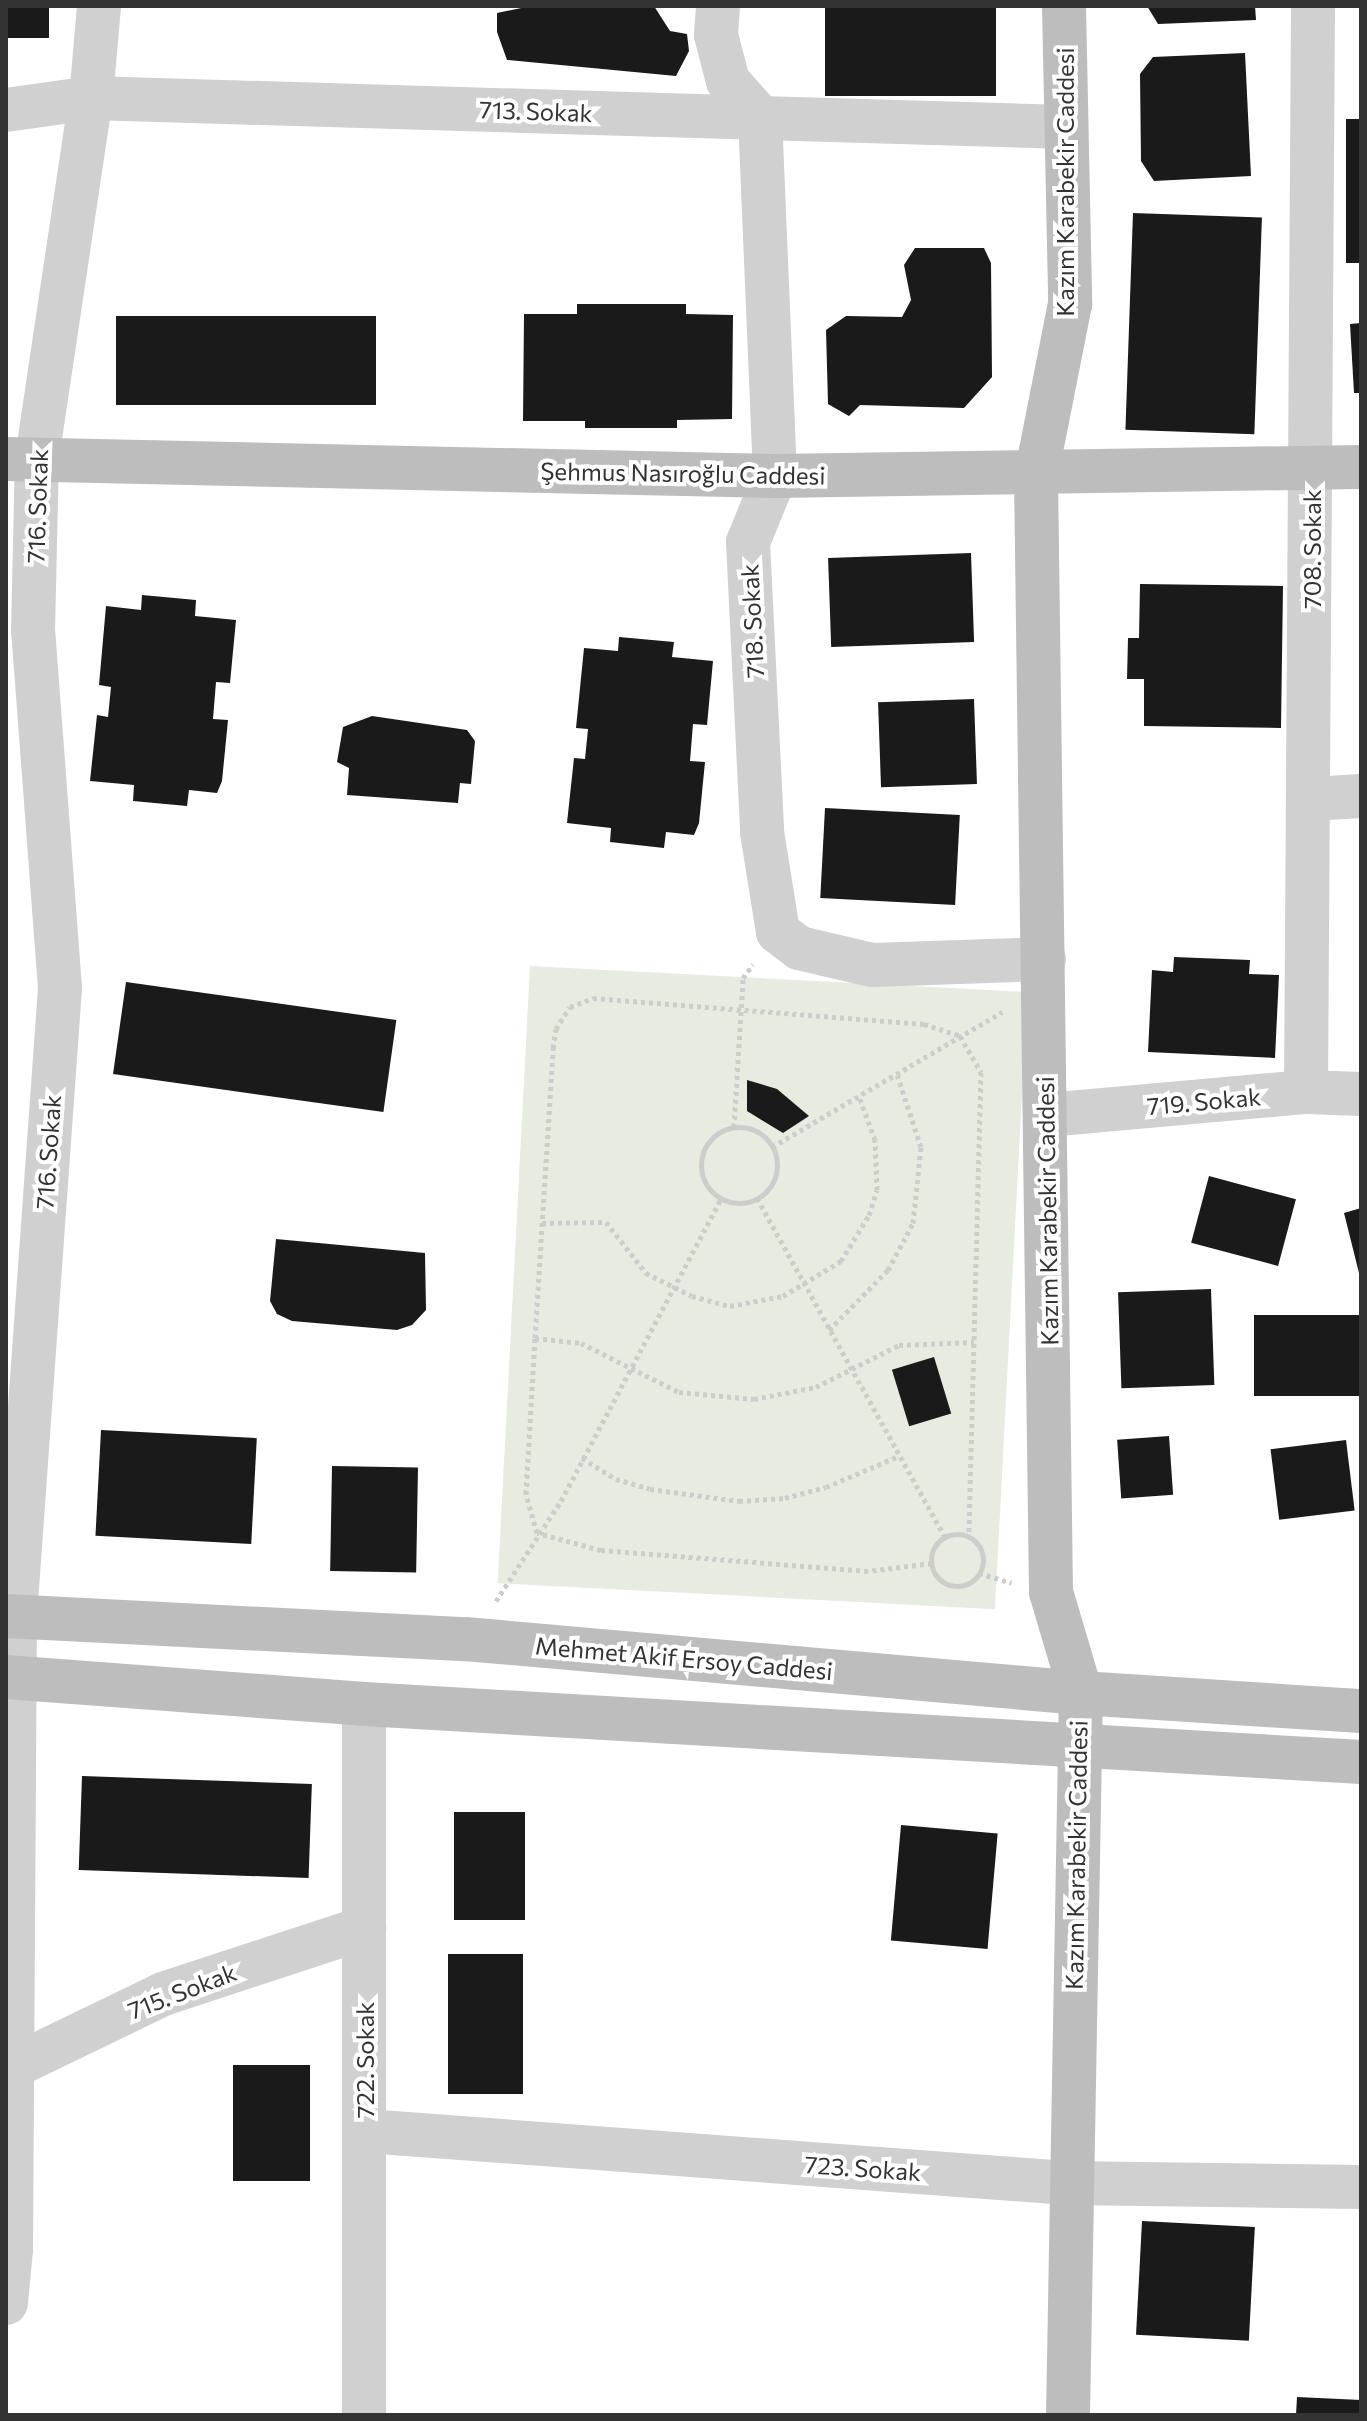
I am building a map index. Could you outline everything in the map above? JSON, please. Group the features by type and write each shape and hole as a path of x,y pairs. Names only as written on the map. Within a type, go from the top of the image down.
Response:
{"street":[{"name":"716. Sokak","path":"6,2303 11,2249 8,2069 11,1616 60,988 21,458 91,98 99,6"},
{"path":"718,6 716,35 728,81 760,117"},
{"name":"Kazım Karabekir Caddesi","path":"1064,6 1070,304 1036,476 1047,1115 1051,1592 1081,1693 1077,1745 1068,2183 1068,2415"},
{"name":"708. Sokak","path":"1306,1092 1311,799 1313,6"},
{"name":"713. Sokak","path":"6,110 91,98 1066,127"},
{"name":"718. Sokak","path":"760,117 775,476 748,542 762,832 778,932"},
{"name":"Şehmus Nasıroğlu Caddesi","path":"21,458 775,476 1036,476 1312,471 1361,467"},
{"path":"1311,799 1361,796"},
{"path":"778,932 799,948 872,965 1044,973"},
{"name":"719. Sokak","path":"1047,1115 1306,1092 1361,1094"},
{"name":"Mehmet Akif Ersoy Caddesi","path":"11,1616 465,1639 1081,1693 1361,1711"},
{"path":"12,1677 364,1704 1361,1762"},
{"name":"722. Sokak","path":"364,1704 364,2415"},
{"name":"715. Sokak","path":"8,2069 163,1994 364,1928"},
{"name":"723. Sokak","path":"366,2131 1068,2183 1361,2187"}],"path":[{"path":"734,1127 743,978 778,932"},
{"path":"772,1147 960,1036 1044,973"},
{"path":"537,1533 526,1494 553,1048 556,1029 570,1007 593,998 924,1024 960,1036 981,1072 969,1537 983,1557 974,1580 949,1585 936,1574 932,1563 933,1550 945,1537 969,1537"},
{"path":"829,1330 888,1270 913,1223 921,1147 897,1074"},
{"path":"542,1223 606,1222 646,1273 674,1288 730,1306 764,1302 805,1286 841,1261 856,1241 877,1190 875,1140 859,1096"},
{"path":"734,1127 762,1134 772,1147 774,1179 757,1198 721,1199 704,1180 701,1156 715,1135 734,1127"},
{"path":"757,1198 851,1373 945,1537"},
{"path":"465,1639 493,1605 582,1458 721,1199"},
{"path":"535,1338 581,1343 631,1371 679,1392 754,1399 816,1387 851,1373 899,1345 974,1342"},
{"path":"582,1458 616,1479 650,1489 739,1501 785,1498 826,1487 899,1456"},
{"path":"537,1533 601,1550 821,1568 886,1572 932,1563"}],"shaded area":[{"path":"530,966 1027,992 995,1609 498,1583"}],"building":[{"path":"6,6 49,6 49,38 6,38"},
{"path":"531,6 654,6 670,31 687,34 689,51 676,76 507,60 497,32 497,13"},
{"path":"825,6 996,6 996,96 825,96"},
{"path":"1147,6 1255,6 1256,20 1158,24"},
{"path":"1245,53 1251,176 1154,181 1141,161 1140,74 1153,57"},
{"path":"1346,119 1361,119 1361,263 1346,263"},
{"path":"1133,213 1262,218 1254,434 1125,430"},
{"path":"915,248 984,248 991,263 992,377 964,408 860,405 849,416 828,404 826,330 846,316 902,317 911,300 904,265"},
{"path":"577,304 686,304 686,314 733,315 732,419 677,420 677,428 585,428 585,421 523,421 524,314 577,314"},
{"path":"116,316 376,316 376,405 116,405"},
{"path":"1361,323 1361,393 1354,393 1350,324"},
{"path":"971,553 974,642 831,647 828,558"},
{"path":"1140,584 1283,586 1281,728 1144,726 1144,679 1127,679 1128,638 1139,638"},
{"path":"142,595 196,600 195,616 236,620 230,683 216,682 213,719 228,720 222,781 217,793 189,790 187,806 133,801 134,785 90,781 97,715 108,717 111,687 99,685 106,606 141,610"},
{"path":"619,637 674,642 672,657 713,661 707,725 693,724 690,761 705,762 699,823 694,835 666,832 664,848 610,842 611,828 567,823 574,758 585,759 588,729 576,728 584,648 618,651"},
{"path":"974,699 977,784 881,787 878,702"},
{"path":"372,716 467,730 475,741 471,784 460,783 458,803 347,795 349,768 337,762 343,727"},
{"path":"825,808 960,815 955,905 820,898"},
{"path":"1174,957 1250,960 1249,974 1279,975 1275,1058 1148,1052 1152,970 1173,972"},
{"path":"126,982 396,1020 383,1112 113,1074"},
{"path":"747,1080 777,1089 809,1116 783,1133 747,1111"},
{"path":"1209,1176 1296,1199 1278,1266 1191,1243"},
{"path":"1361,1208 1361,1277 1360,1277 1344,1213"},
{"path":"276,1239 425,1253 426,1310 412,1325 397,1330 292,1321 277,1314 270,1301"},
{"path":"1211,1289 1214,1385 1121,1388 1118,1292"},
{"path":"1254,1315 1361,1315 1361,1396 1254,1396"},
{"path":"934,1357 951,1413 909,1426 892,1370"},
{"path":"101,1430 257,1438 251,1544 95,1536"},
{"path":"1169,1436 1173,1495 1121,1498 1117,1440"},
{"path":"1346,1440 1355,1510 1279,1520 1271,1449"},
{"path":"332,1466 418,1468 416,1572 330,1571"},
{"path":"82,1776 312,1784 309,1878 79,1870"},
{"path":"454,1812 525,1812 525,1920 454,1920"},
{"path":"901,1825 998,1833 988,1949 891,1941"},
{"path":"448,1954 523,1954 523,2094 448,2094"},
{"path":"233,2065 310,2065 310,2181 233,2181"},
{"path":"1142,2221 1255,2227 1249,2341 1136,2335"},
{"path":"1297,2397 1361,2400 1361,2415 1296,2415"}]}
